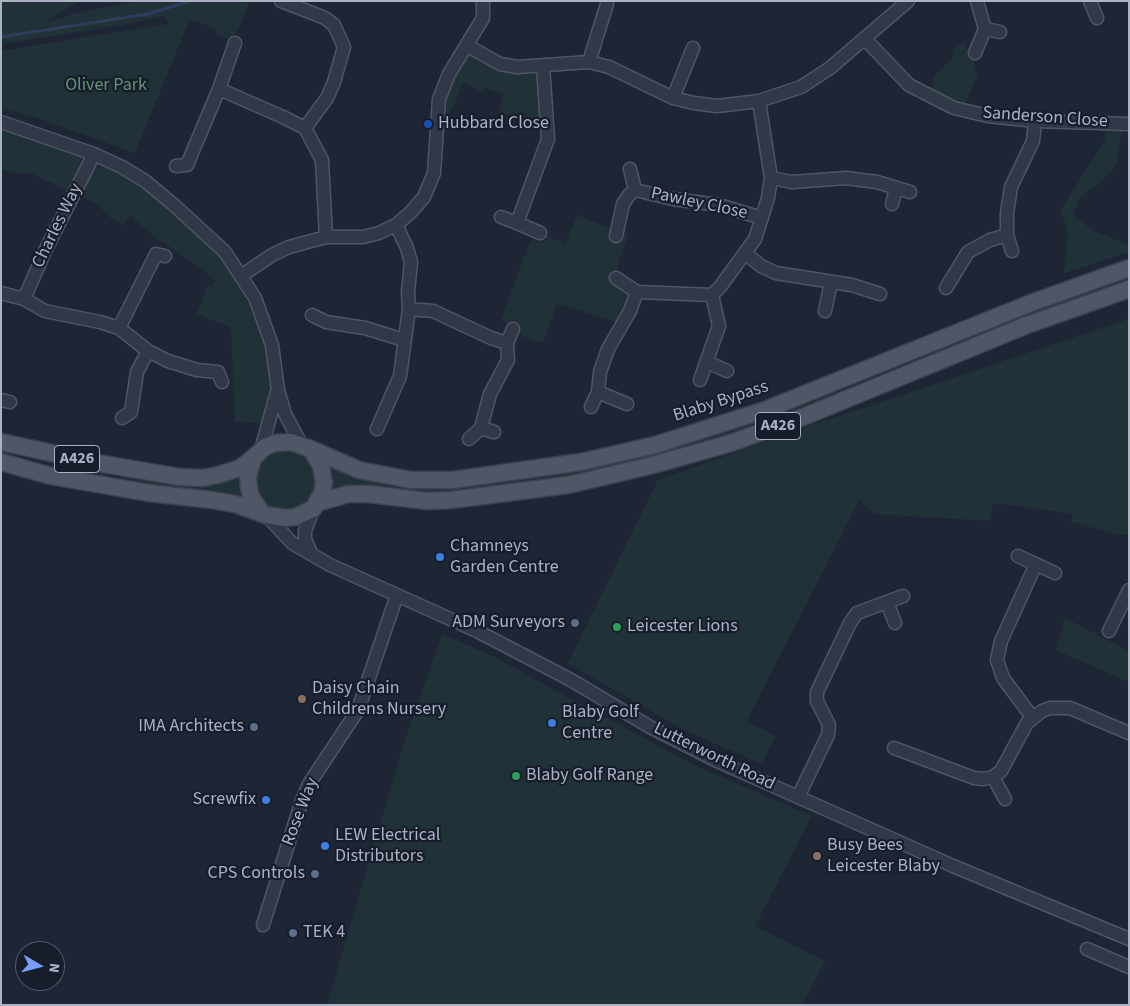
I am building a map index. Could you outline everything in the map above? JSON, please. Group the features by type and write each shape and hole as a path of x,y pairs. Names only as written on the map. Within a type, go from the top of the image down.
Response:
{"main road":[{"name":"Blaby Bypass","path":"306,446 337,462 368,473 418,481 453,480 516,473 598,458 663,442 773,407 1031,303 1129,268"},
{"name":"A426","path":"315,506 348,494 369,494 427,501 451,500 558,486 649,466 731,443 803,417 1027,325 1129,289"},
{"name":"A426","path":"1,442 98,463 179,477 203,478 218,475 240,468 257,454"},
{"path":"275,443 306,446 318,458 324,475 322,493 315,506 295,516 264,514 252,497 249,488 248,477 257,454 275,443"},
{"name":"A426","path":"1,462 51,476 149,493 212,500 264,514"}],"street":[{"path":"281,1 325,18 334,25 344,47 334,82 327,98 305,128"},
{"path":"241,276 272,255 289,247 326,237 363,237 379,233 396,225 424,197 434,173 439,99 449,74 468,46 483,18 483,1"},
{"path":"975,53 985,29 977,1"},
{"path":"1090,1 1098,21"},
{"path":"589,62 607,4"},
{"path":"468,46 500,64 517,67 589,62 609,67 674,98 694,104 717,106 759,101 801,87 830,68 866,40 899,4"},
{"path":"985,29 1000,32"},
{"name":"Sanderson Close","path":"866,40 909,84 954,108 988,116 1035,121 1129,124"},
{"path":"184,168 219,89 235,43"},
{"path":"674,98 693,48"},
{"path":"517,223 548,139 542,66"},
{"path":"219,89 305,128 315,143 322,160 326,237"},
{"path":"616,278 637,292 712,295 720,287 755,238 762,218 771,178 759,101"},
{"path":"1012,251 1007,235 1007,213 1011,187 1033,141 1035,121"},
{"path":"1,122 94,154 122,167 141,179 174,205 225,252 255,298 272,345 278,390 285,414 306,446"},
{"name":"Charles Way","path":"24,299 46,249 94,154"},
{"name":"Pawley Close","path":"630,169 636,190"},
{"path":"771,178 792,182 846,178 877,182 910,192"},
{"path":"892,204 896,188"},
{"name":"Pawley Close","path":"616,236 623,204 629,195 636,190 673,199 719,205 762,218"},
{"path":"501,217 540,233"},
{"path":"377,429 400,376 410,309 408,292 411,262 408,248 396,225"},
{"path":"946,288 968,252 990,240 1007,235"},
{"path":"120,328 158,253"},
{"path":"745,254 761,266 776,273 852,285 880,294"},
{"path":"825,311 831,282"},
{"path":"591,408 598,392 600,372 608,349 630,311 637,292"},
{"path":"1,293 24,299 45,311 120,328 148,351 168,361 197,370 221,372"},
{"path":"700,380 719,326 712,295"},
{"path":"410,309 433,311 491,338 507,343"},
{"path":"312,315 326,322 364,328 404,340"},
{"path":"469,439 481,428 490,394 508,360 507,343 514,329"},
{"path":"122,418 131,412 137,372 148,351"},
{"path":"707,362 726,372"},
{"path":"257,454 278,390"},
{"path":"598,392 627,404"},
{"path":"481,428 494,432"},
{"path":"311,553 305,539 305,531 315,506"},
{"name":"Lutterworth Road","path":"264,514 292,543 330,564 478,632 571,680 690,748 1075,918 1129,939"},
{"path":"1018,556 1055,573"},
{"path":"1032,717 1003,678 997,660 1001,641 1036,564"},
{"path":"1110,631 1129,590"},
{"name":"Rose Way","path":"263,925 302,800 309,784 358,710 397,595"},
{"path":"798,797 828,735 829,725 816,698 819,684 857,613 903,596"},
{"path":"887,602 895,623"},
{"path":"894,748 974,778 993,777 1007,763 1022,730 1032,717 1050,708 1070,708 1129,733"},
{"path":"993,777 1006,799"},
{"path":"1088,949 1129,967"}],"green space":[{"name":"Oliver Park","path":"1,1 79,1 44,23 81,12 138,1 250,1 239,28 231,40 217,35 216,29 200,22 189,21 135,153 34,117 1,108 1,51 168,24 164,15 128,24 1,44"},
{"path":"963,43 975,59 975,71 978,74 965,104 930,89 934,84 933,78 955,55 952,50"},
{"path":"468,46 487,58 543,66 547,122 520,120 499,112 503,94 485,88 480,92 463,82 443,131 436,137 439,99"},
{"path":"1,122 122,167 227,256 235,280 247,301 265,345 269,367 278,390 266,423 235,422 231,327 197,314 207,285 212,286 215,280 204,270 154,236 130,216 124,225 112,219 98,205 31,173 17,173 1,169"},
{"path":"1122,130 1117,163 1107,176 1079,199 1073,215 1092,230 1129,245 1129,252 1064,273 1068,237 1066,224 1060,211 1105,140 1105,132"},
{"path":"577,215 628,236 618,264 616,278 637,292 624,324 557,304 543,343 522,336 523,333 501,320 531,239 543,243 547,236 565,244"},
{"path":"1129,275 1129,282 761,426 673,453 576,477 428,495 344,487 330,490 331,465 360,478 404,487 455,486 584,469 662,451 748,424 833,392 1021,314"},
{"name":"Leicester Lions","path":"1129,319 1129,534 1118,535 1071,521 1073,514 1011,505 992,504 991,521 874,514 859,500 747,721 776,736 762,764 682,729 568,663 658,480 824,421"},
{"path":"285,449 297,451 307,458 314,468 316,480 314,492 307,502 297,509 285,511 273,509 263,502 256,492 254,480 256,468 263,458 273,451"},
{"path":"1,450 111,472 106,479"},
{"path":"123,474 207,485 239,479 241,498 117,481"},
{"path":"1065,618 1129,651 1129,682 1056,650"},
{"name":"Blaby Golf Centre","path":"442,634 494,657 696,766 812,816 755,926 825,961 802,1005 327,1005 402,750"}],"waterway":[{"path":"1,37 148,14 190,1"}],"place":[{"name":"Hubbard Close","path":"428,124"},
{"name":"Chamneys Garden Centre","path":"440,557"},
{"name":"ADM Surveyors","path":"575,623"},
{"name":"Leicester Lions","path":"617,627"},
{"name":"Daisy Chain Childrens Nursery","path":"302,699"},
{"name":"Blaby Golf Centre","path":"552,723"},
{"name":"IMA Architects","path":"254,727"},
{"name":"Blaby Golf Range","path":"516,776"},
{"name":"Screwfix","path":"266,800"},
{"name":"LEW Electrical Distributors","path":"325,846"},
{"name":"Busy Bees Leicester Blaby","path":"817,856"},
{"name":"CPS Controls","path":"315,874"},
{"name":"TEK 4","path":"293,933"}]}
